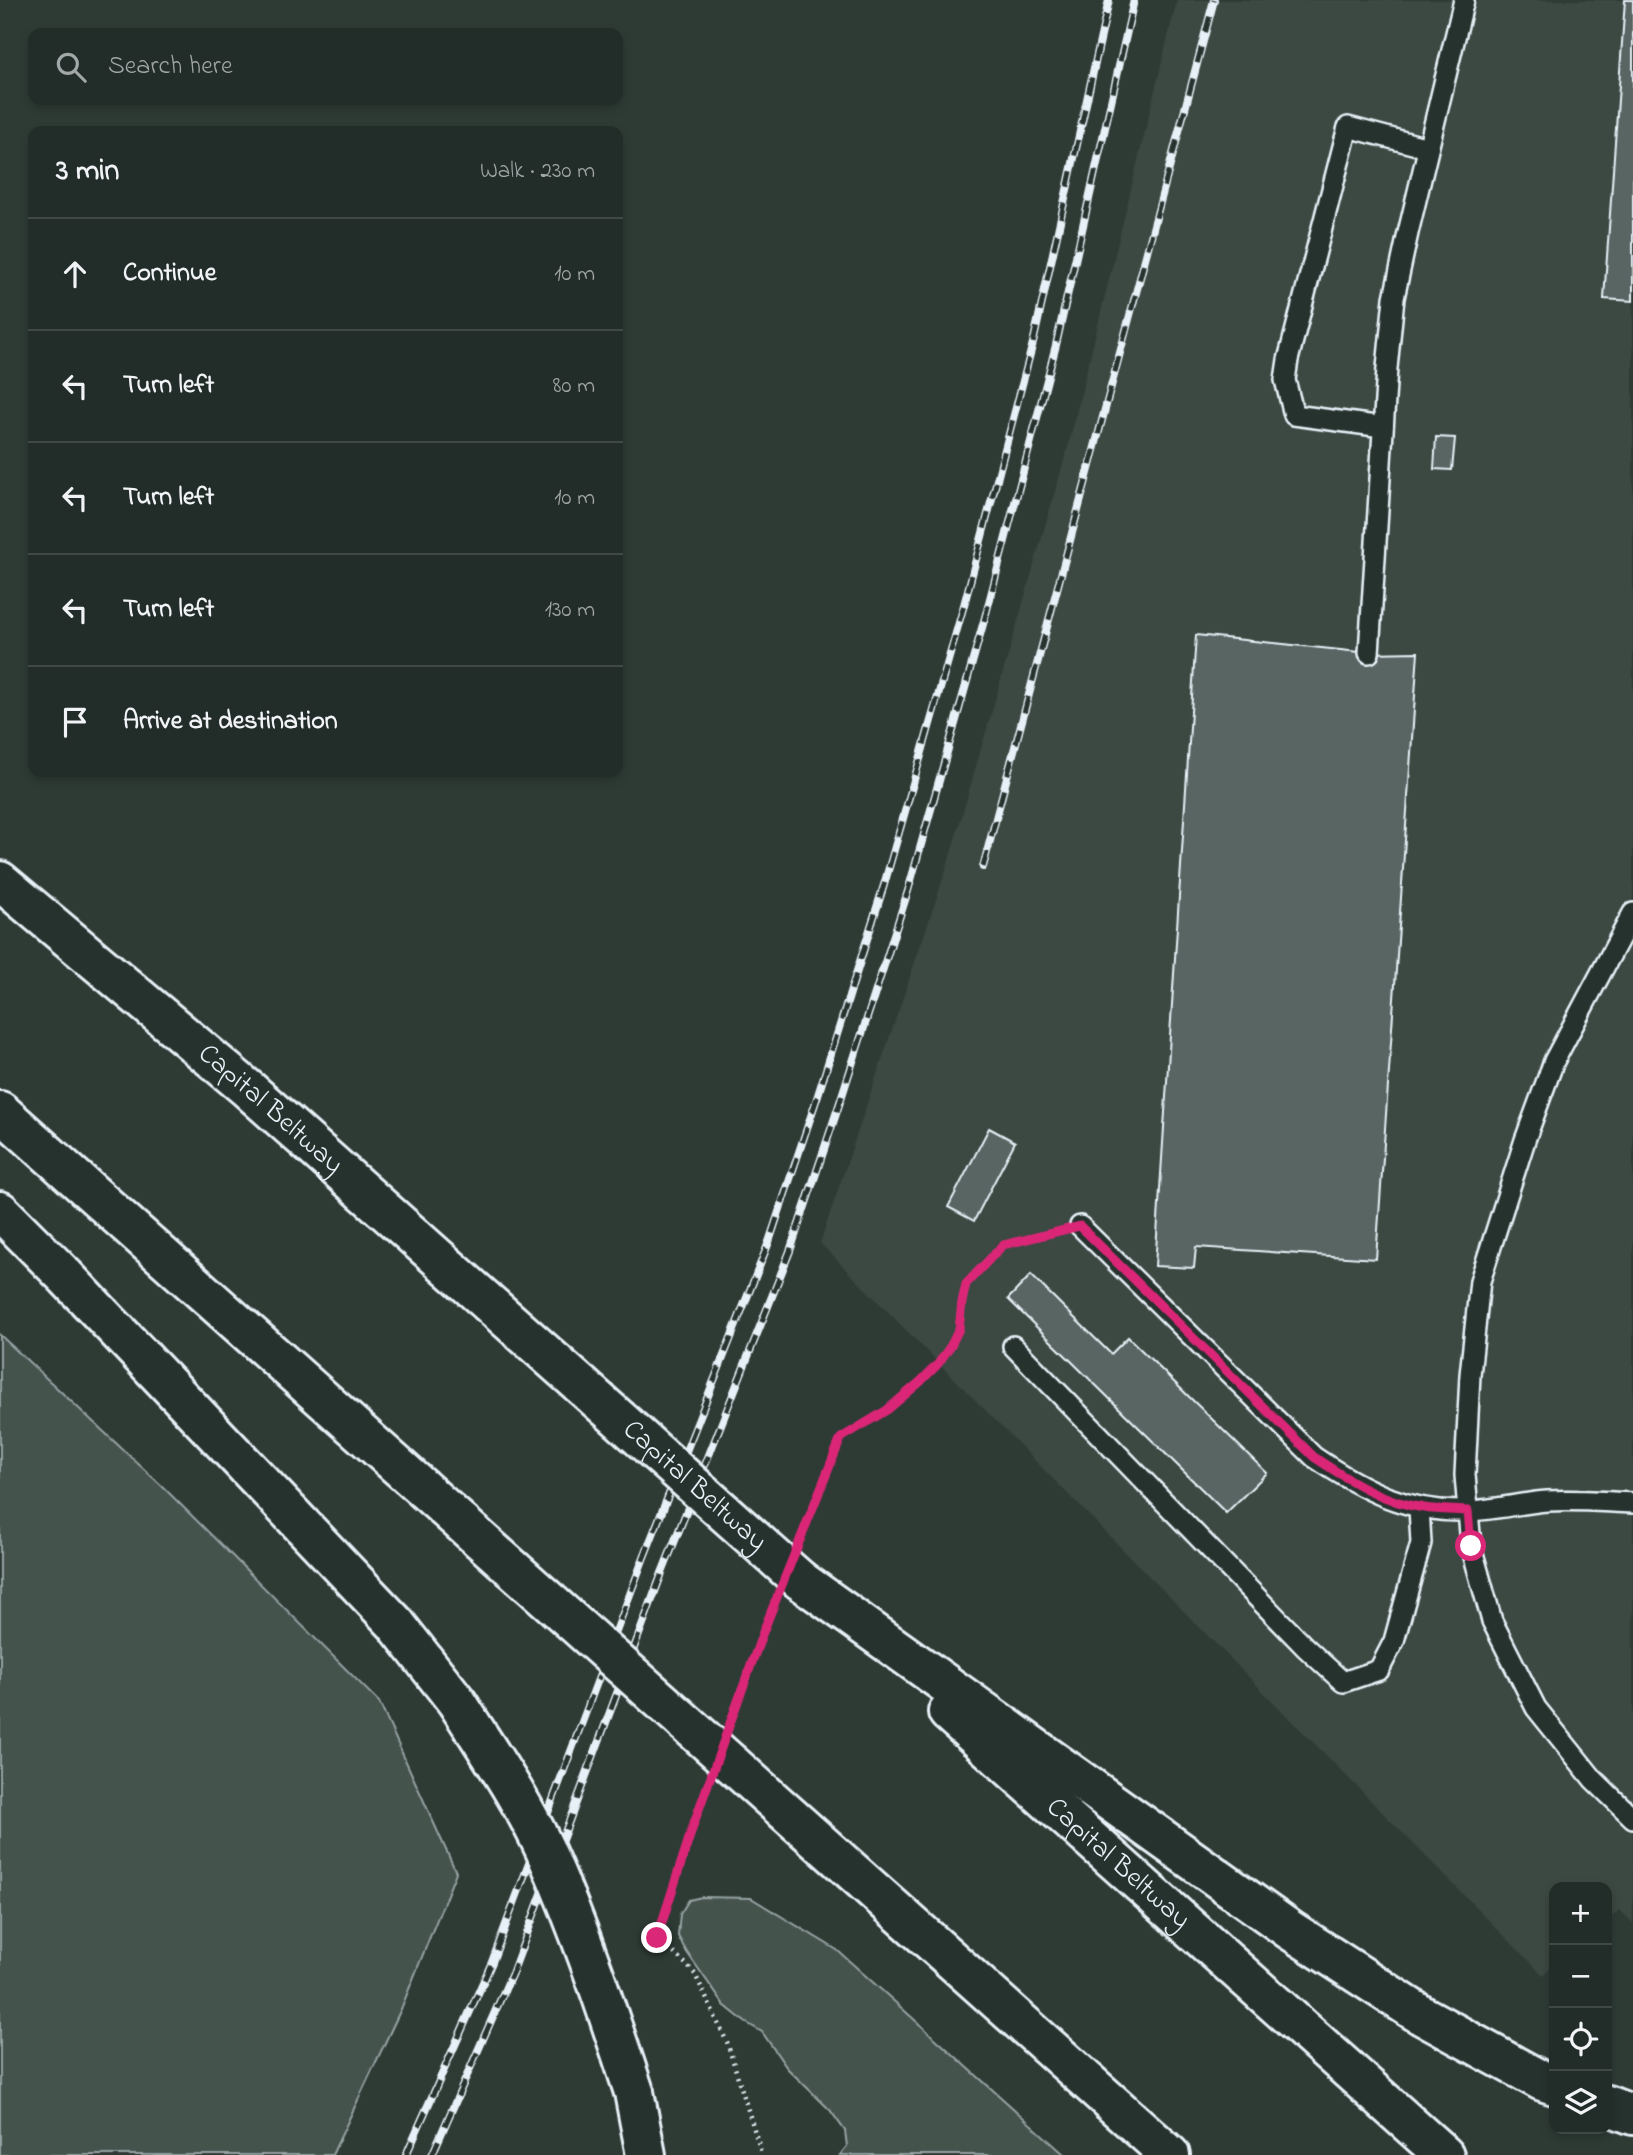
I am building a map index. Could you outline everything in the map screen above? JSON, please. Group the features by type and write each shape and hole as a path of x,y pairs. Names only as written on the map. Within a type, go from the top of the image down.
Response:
{"highway":[{"name":"Capital Beltway","path":"0,881 258,1098 581,1385 787,1593 1444,2155"},
{"path":"0,1111 512,1569 720,1775 1170,2155"},
{"path":"0,1211 76,1287 395,1623 457,1702 512,1788 544,1849 601,1993 634,2092 646,2155"},
{"path":"787,1593 1423,2016 1549,2083"},
{"path":"1612,2107 1633,2115"}],"lane":[{"path":"1369,653 1394,298 1464,0"},
{"path":"1383,427 1294,415 1285,380 1288,360 1348,127 1428,148"},
{"path":"1633,913 1554,1061 1525,1140 1480,1281 1470,1375 1465,1475 1471,1546 1492,1621 1536,1708 1594,1780 1633,1818"},
{"path":"1080,1226 1314,1457 1350,1481 1388,1499 1419,1507 1468,1511 1548,1501 1633,1503"},
{"path":"1013,1346 1305,1647 1343,1682 1379,1670 1394,1641 1421,1543 1419,1507"}],"path":[{"path":"799,1541 841,1438 887,1410 938,1364 959,1329 966,1284 975,1273 1003,1245 1080,1226"},
{"path":"730,1723 787,1593"},
{"path":"720,1775 657,1938 695,1974 727,2042 762,2155"}],"shaded area":[{"path":"1177,0 1633,0 1633,1923 1620,1910 1612,1916 1612,1882 1549,1882 1549,1970 1543,1975 820,1243 947,867 1069,443"},
{"path":"0,1335 162,1486 379,1702 456,1872 401,2009 332,2155 0,2155"},
{"path":"702,1897 751,1898 837,1950 1065,2155 840,2155 847,2146 845,2131 830,2110 787,2068 762,2032 724,2005 686,1951 678,1936 680,1914 689,1900"}],"building":[{"path":"1625,0 1633,0 1633,301 1604,299"},
{"path":"1436,437 1455,438 1452,470 1434,469"},
{"path":"1196,635 1369,653 1418,652 1376,1259 1196,1247 1194,1268 1155,1266"},
{"path":"989,1128 1015,1142 974,1221 948,1207"},
{"path":"1031,1275 1111,1354 1128,1337 1267,1473 1226,1513 1008,1299"}],"railway":[{"path":"406,2155 492,1962 644,1557 769,1242 818,1095 884,885 964,605 1034,339 1109,0"},
{"path":"432,2155 513,1971 662,1573 790,1251 839,1105 908,891 987,610 1056,345 1134,0"},
{"path":"983,867 1214,0"}],"route":[{"path":"657,1938 694,1823 763,1632 841,1438 887,1410 938,1364 959,1329 966,1284 1003,1245 1080,1226 1314,1457 1350,1481 1388,1499 1426,1509 1468,1511 1471,1546"}]}
